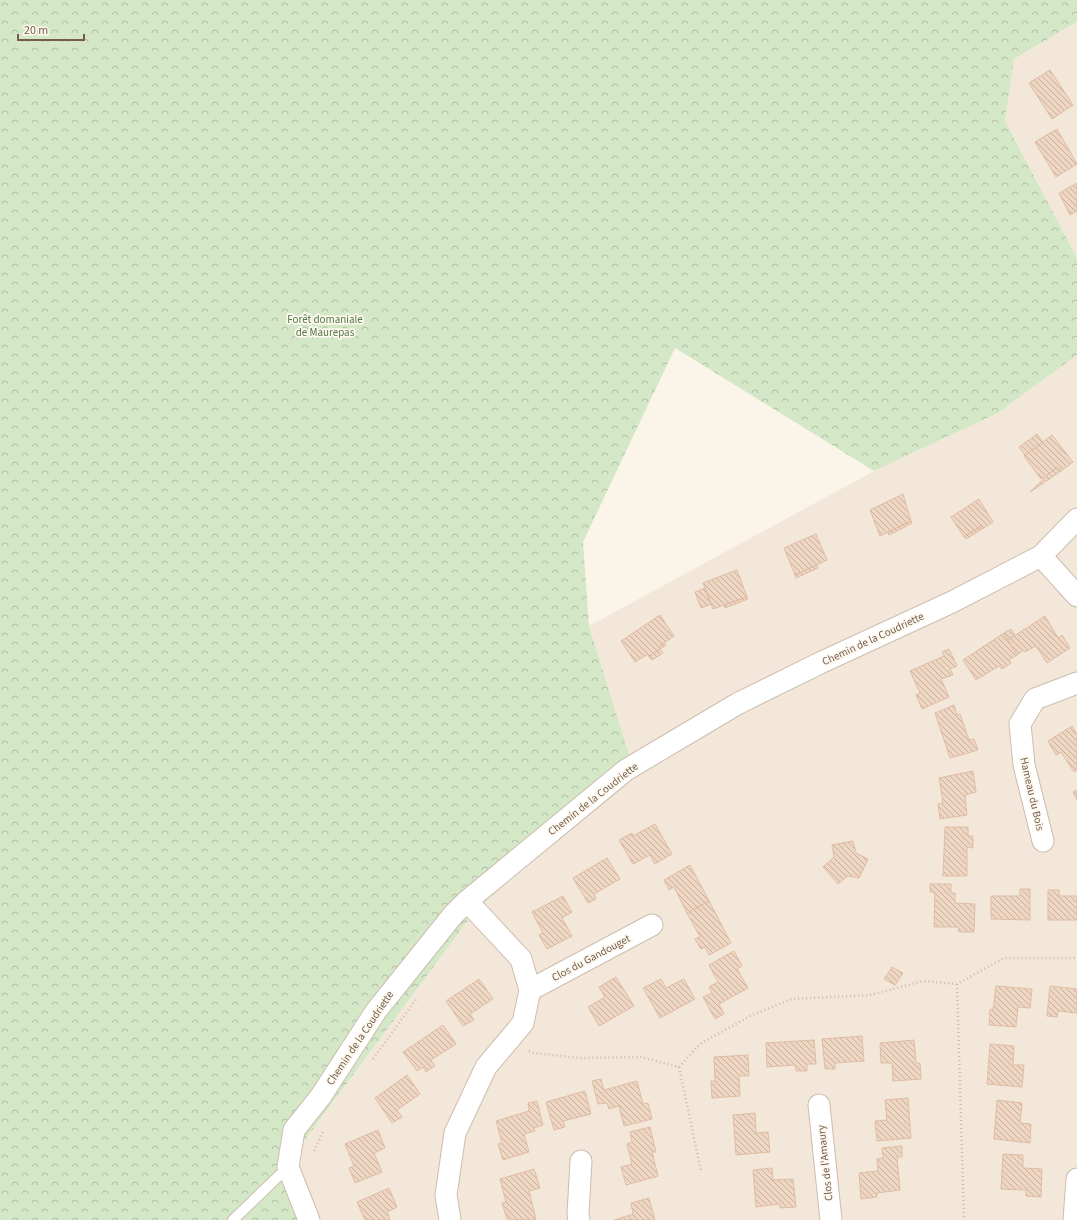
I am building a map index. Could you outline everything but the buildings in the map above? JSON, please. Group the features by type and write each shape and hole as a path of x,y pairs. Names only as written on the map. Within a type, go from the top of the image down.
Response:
{"street":[{"name":"Chemin de la Coudriette","path":"288,1167 294,1130 321,1096 376,1011 453,915 467,900 626,770 737,704 820,663 952,602 1041,556 1077,519"},
{"path":"1041,556 1077,596"},
{"name":"Hameau du Bois","path":"1043,841 1024,765 1020,724 1035,699 1077,683"},
{"path":"450,1220 446,1195 455,1133 486,1067 523,1024 530,990 521,959 467,900"},
{"name":"Clos du Gandouget","path":"530,990 652,925"},
{"name":"Clos de l'Amaury","path":"820,1105 831,1220"},
{"path":"579,1220 580,1161"},
{"path":"288,1167 309,1220"},
{"path":"1074,1220 1077,1179"}],"lane":[{"path":"233,1220 288,1167"}],"path":[{"path":"679,1067 700,1044 750,1016 792,1000 870,995 923,981 957,984 1004,958 1077,958"},
{"path":"957,984 964,1220"},
{"path":"371,1062 421,993"},
{"path":"509,1040 534,1053 580,1058 641,1057 679,1067"},
{"path":"679,1067 701,1171"},
{"path":"310,1158 327,1123"}],"shaded area":[{"path":"1077,22 1077,258 1005,121 1014,59"},
{"path":"1077,355 1077,1220 303,1220 285,1168 472,915 631,761 589,626 874,471 998,413"}],"green space":[{"name":"Forêt domaniale de Maurepas","path":"0,0 1077,0 1077,22 1014,59 1005,121 1077,258 1077,355 998,413 874,471 675,348 583,542 589,626 631,761 472,915 285,1167 303,1220 0,1220"}]}
